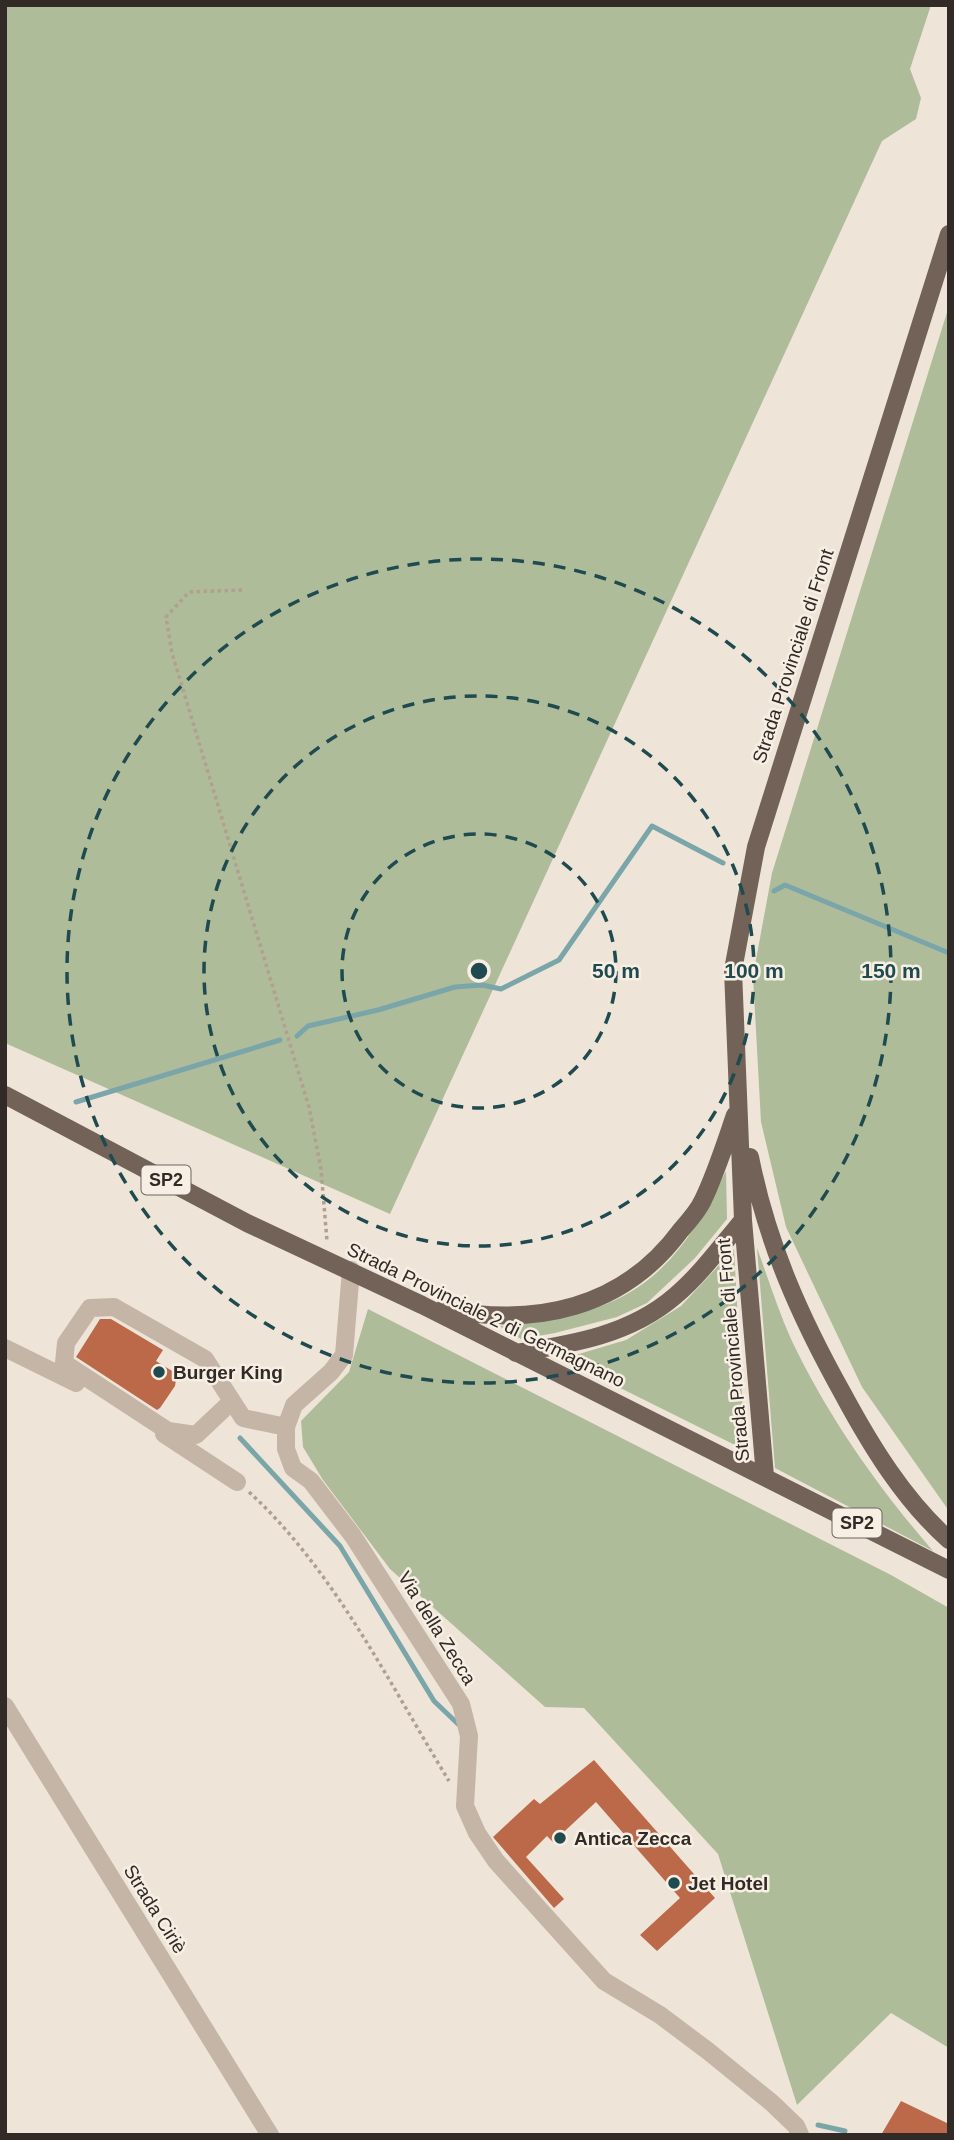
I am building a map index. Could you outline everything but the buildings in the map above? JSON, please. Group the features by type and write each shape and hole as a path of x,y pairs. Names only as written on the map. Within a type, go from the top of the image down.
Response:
{"main road":[{"name":"Strada Provinciale di Front","path":"765,1476 743,1220 733,970 756,847 949,234"},
{"name":"Strada Provinciale 2 di Germagnano","path":"5,1095 247,1223 422,1305 949,1570"},
{"path":"422,1305 480,1316 534,1315 587,1303 626,1284 665,1252 702,1203 739,1102"},
{"path":"739,1102 758,1200 778,1264 806,1327 862,1430 923,1516 949,1540"},
{"path":"516,1353 570,1344 621,1330 675,1297 743,1220"}],"street":[{"path":"231,1402 196,1435 168,1432 64,1363 66,1343 90,1308 114,1307 205,1359 243,1418 286,1427 295,1405 331,1372 344,1355 351,1270"},
{"path":"5,1348 116,1402 237,1482"},
{"name":"Via della Zecca","path":"286,1427 286,1448 293,1468 311,1481 353,1536 461,1704 469,1736 465,1806 477,1833 496,1861 604,1981 660,2015 798,2131"},
{"name":"Strada Ciriè","path":"5,1706 270,2135"}],"path":[{"path":"242,590 189,592 166,617 172,653 309,1107 321,1169 329,1260"},
{"path":"237,1482 282,1522 320,1570 465,1806"}],"green space":[{"path":"5,5 931,5 910,69 921,98 916,119 882,141 390,1214 5,1043"},
{"path":"949,306 949,1511 862,1387 786,1227 761,1122 753,976 772,873"},
{"path":"726,1171 727,1219 695,1258 647,1303 617,1317 521,1339 499,1326 580,1313 611,1302 639,1287 663,1267 685,1242"},
{"path":"757,1248 791,1339 821,1396 873,1476 933,1551 775,1468"},
{"path":"734,1249 745,1450 562,1359 626,1340 681,1306"},
{"path":"368,1309 891,1575 949,1608 949,2048 891,2013 797,2105 718,1854 584,1708 545,1707 390,1569 323,1480 303,1447 301,1421 349,1372"}],"waterway":[{"path":"297,1036 308,1026 378,1010 455,987 482,985 501,989 559,960 652,826 723,863"},
{"path":"774,891 785,885 949,953"},
{"path":"76,1102 280,1040"},
{"path":"240,1438 340,1546 434,1701 458,1724"},
{"path":"818,2125 845,2131"}],"place":[{"name":"Burger King","path":"159,1372"},
{"name":"Antica Zecca","path":"560,1838"},
{"name":"Jet Hotel","path":"674,1883"}]}
